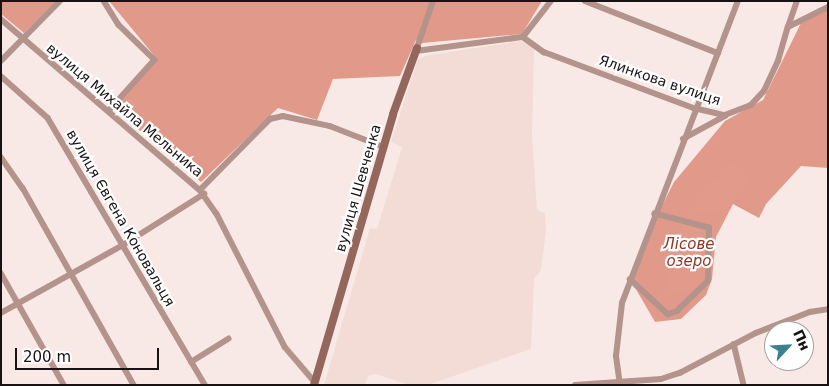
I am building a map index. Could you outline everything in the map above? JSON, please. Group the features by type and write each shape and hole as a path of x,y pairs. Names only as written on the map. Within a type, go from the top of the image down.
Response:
{"street":[{"path":"1,61 60,1"},
{"path":"104,1 119,25 155,60 109,111"},
{"name":"вулиця Шевченка","path":"315,383 384,147 433,1"},
{"path":"416,50 523,37 551,1"},
{"path":"585,1 718,53"},
{"path":"620,384 616,356 617,326 630,279 694,108 738,1"},
{"name":"Ялинкова вулиця","path":"523,37 544,52 694,108 725,116 750,104 764,91 778,61 797,1"},
{"path":"788,27 828,6"},
{"name":"вулиця Михайла Мельника","path":"1,19 202,192 285,347 315,383"},
{"name":"вулиця Євгена Коновальця","path":"1,76 48,118 205,385"},
{"path":"1,313 123,245 202,192 270,119 283,116 330,126 384,147"},
{"path":"683,139 725,116"},
{"path":"1,157 71,274 134,385"},
{"path":"630,279 668,314 677,311 708,281 710,228 655,214"},
{"path":"1,273 64,385"},
{"path":"576,385 620,384 661,379 680,373 734,344 810,312 828,309"},
{"path":"191,362 228,339"},
{"path":"734,344 744,385"}],"shaded area":[{"path":"1,1 56,1 24,33 1,14"},
{"path":"109,1 542,1 522,34 422,43 416,40 400,76 333,79 317,120 278,108 201,182 114,109 157,59"},
{"path":"828,9 828,168 801,166 766,204 759,218 733,204 716,237 712,279 706,295 681,319 655,322 630,279 646,237 674,182 725,121 763,100 801,23","holes":["682,225 700,231 670,291 675,273"]},
{"path":"521,41 534,48 532,134 537,210 545,213 546,230 541,270 534,279 531,349 428,385 410,385 375,374 368,376 365,385 324,385 370,228 377,229 402,147 391,142 418,59 429,55"}],"water":[{"path":"731,163 749,178 726,209 692,212 715,181 723,179"},
{"name":"Лісове озеро","path":"682,224 700,231 706,253 696,288 681,295 670,291 665,282 671,273 675,273 673,246"}]}
